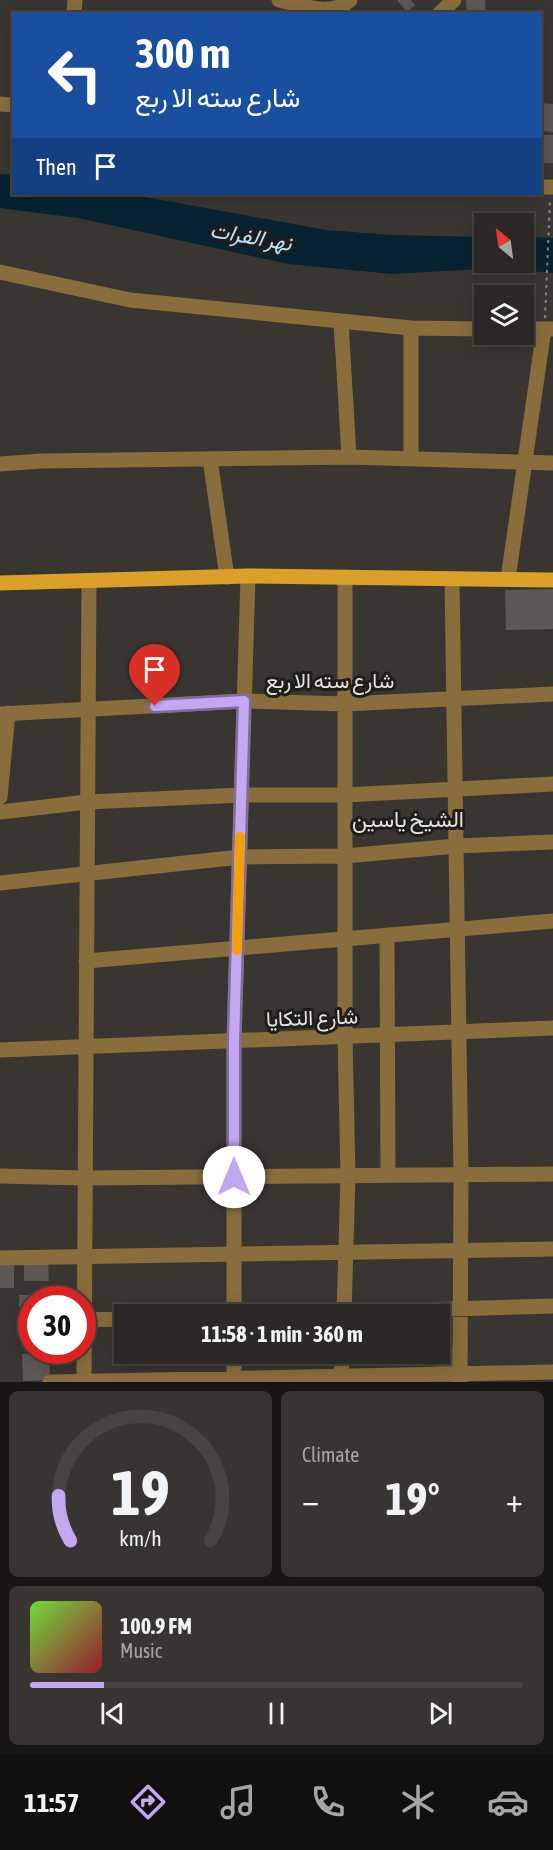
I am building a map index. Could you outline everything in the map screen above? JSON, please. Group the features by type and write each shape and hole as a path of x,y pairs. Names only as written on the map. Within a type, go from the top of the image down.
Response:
{"main road":[{"path":"0,583 248,576 553,580"}],"street":[{"path":"279,0 324,11 343,7 350,0"},
{"path":"441,12 454,0"},
{"path":"0,272 130,300 411,328 474,329"},
{"path":"341,321 349,457"},
{"path":"411,328 411,459"},
{"path":"508,579 524,462 548,329"},
{"path":"0,464 349,457 553,463"},
{"path":"210,459 227,577"},
{"path":"234,1304 234,1041 248,576"},
{"path":"344,1304 348,1176 345,1036 345,577"},
{"path":"452,579 461,1175 460,1378"},
{"path":"85,1286 88,581"},
{"name":"شارع سته الا ربع","path":"4,713 88,711 244,701 345,704 553,694"},
{"path":"0,797 4,713"},
{"path":"0,812 87,802 242,795 345,795 553,784"},
{"path":"0,884 240,857 345,856 456,846 553,842"},
{"path":"86,961 553,921"},
{"path":"387,936 388,1175"},
{"name":"شارع التكايا","path":"0,1050 553,1028"},
{"path":"0,1176 85,1178 553,1174"},
{"path":"0,1258 553,1249"},
{"path":"450,1309 553,1306"},
{"path":"96,1320 114,1319"},
{"path":"84,1364 84,1381"},
{"path":"234,1364 234,1380"},
{"path":"341,1379 342,1364"},
{"path":"50,1382 460,1378 553,1372"}],"path":[{"path":"547,308 550,203"}],"water":[{"name":"نهر الفرات","path":"0,174 12,175 12,195 134,195 326,230 392,235 474,237 474,269 392,274 288,264 78,218 0,208"},
{"path":"534,237 553,238 553,273 534,271"}],"building":[{"path":"397,0 411,0 415,5 407,12"},
{"path":"466,0 485,0 486,12 467,12"},
{"path":"542,103 553,104 553,132 542,131"},
{"path":"542,135 553,135 553,163 542,163"},
{"path":"553,589 553,629 506,630 505,590"},
{"path":"24,1261 48,1261 49,1281 24,1281"},
{"path":"0,1263 14,1263 14,1288 0,1288"},
{"path":"450,1347 457,1347 457,1370 433,1370 433,1364 450,1364"},
{"path":"22,1364 49,1364 50,1380 23,1381"}],"slow traffic":[{"path":"237,950 240,837"}],"district":[{"name":"الشيخ ياسين","path":"408,819"}],"route":[{"path":"155,706 244,701 234,1041 234,1177"}]}
